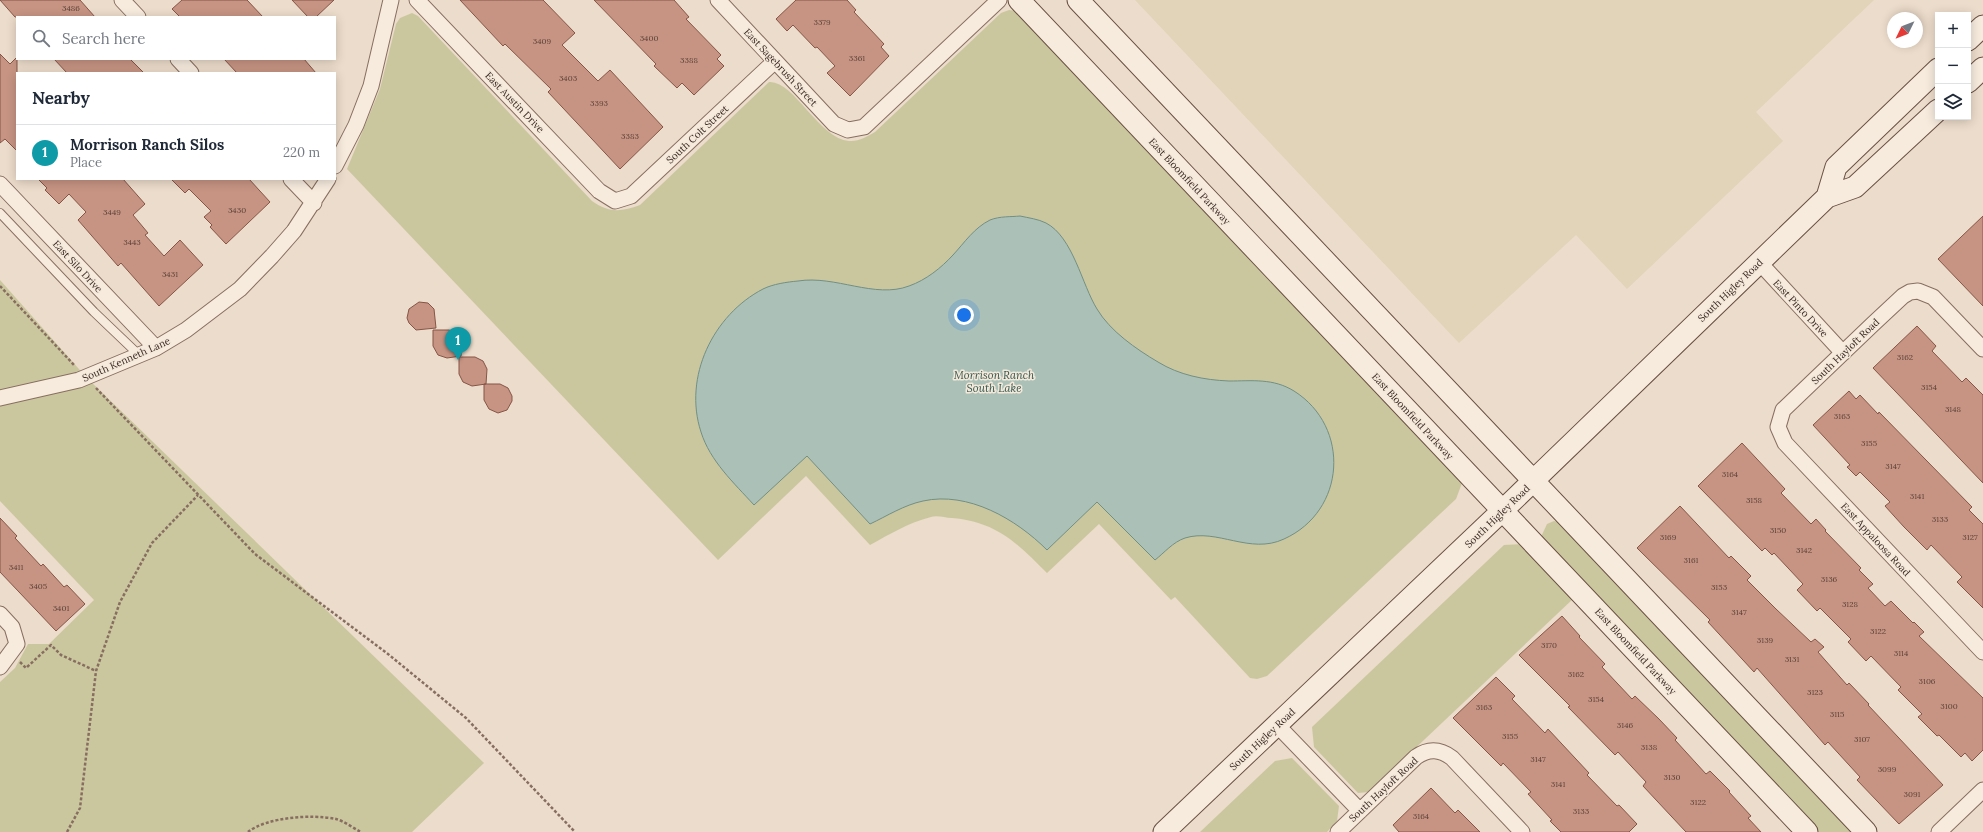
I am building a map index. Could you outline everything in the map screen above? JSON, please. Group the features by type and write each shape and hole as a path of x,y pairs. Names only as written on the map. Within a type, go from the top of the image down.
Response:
{"street":[{"path":"122,0 137,16"},
{"path":"336,164 356,125 371,86 391,0"},
{"name":"East Austin Drive","path":"417,0 599,191 615,201"},
{"name":"East Sagebrush Street","path":"718,0 834,124 848,130 864,127 999,0"},
{"name":"East Bloomfield Parkway","path":"1019,0 1807,832"},
{"path":"1078,0 1866,832"},
{"path":"1971,37 1983,26"},
{"path":"179,60 190,72"},
{"name":"South Colt Street","path":"615,201 631,196 775,61"},
{"path":"1971,79 1983,68"},
{"name":"South Higley Road","path":"1827,196 1836,167 1935,72"},
{"name":"South Higley Road","path":"1164,832 1503,510 1827,196 1855,187 1935,113"},
{"path":"293,180 314,203"},
{"name":"South Kenneth Lane","path":"0,398 86,377 138,354 156,348 186,330 240,289 272,256 294,231 314,203 327,180"},
{"name":"East Silo Drive","path":"0,184 156,348"},
{"name":"East Pinto Drive","path":"1759,262 1843,353"},
{"name":"South Hayloft Road","path":"1779,420 1783,410 1903,296 1918,291 1933,297 1983,349"},
{"name":"East Appaloosa Road","path":"1779,420 1780,435 1785,442 1983,652"},
{"path":"0,614 12,626 14,648 0,667"},
{"path":"1277,725 1360,811"},
{"name":"South Hayloft Road","path":"1338,832 1416,757 1431,750 1438,751 1452,758 1522,832"},
{"path":"1939,832 1983,790"}],"lane":[{"path":"0,213 94,312 138,354"}],"path":[{"path":"0,286 255,554 388,654 466,718 575,832"},
{"path":"67,832 80,808 96,671 120,602 152,543 198,495"},
{"path":"14,648 26,668 51,645 61,655 96,671"},
{"path":"248,832 254,827 297,816 337,819 361,832"}],"shaded area":[{"path":"1135,0 1874,0 1756,112 1783,141 1627,289 1576,235 1459,343"},
{"path":"1009,10 1017,11 1457,473 1462,483 1456,499 1267,676 1257,679 1250,678 1175,597 1171,600 1099,524 1047,573 1016,543 994,529 968,520 933,516 907,526 870,545 806,476 718,560 347,169 380,89 396,24 400,18 412,13 418,16 592,201 604,208 621,210 640,205 769,82 778,84 788,90 827,130 838,138 852,141 866,137 875,132 1001,13"},
{"path":"0,280 86,377 484,763 412,832 0,832 0,682 15,668 28,644 49,644 94,600 0,501"},
{"path":"1554,521 1565,523 1857,832 1816,832 1541,537 1547,524"},
{"path":"1523,544 1574,598 1369,792 1358,793 1314,747 1312,727 1504,545"},
{"path":"1292,758 1339,806 1337,821 1327,832 1200,832 1275,761"}],"water":[{"name":"Morrison Ranch South Lake","path":"1020,216 1046,223 1055,230 1070,250 1092,299 1102,317 1124,339 1141,351 1166,367 1192,376 1229,381 1262,381 1278,384 1294,391 1312,407 1325,425 1332,446 1334,468 1329,489 1320,509 1305,526 1284,539 1271,543 1246,543 1209,536 1185,538 1173,545 1155,560 1097,502 1047,550 1021,528 1006,518 974,504 957,500 940,499 923,501 902,508 870,524 807,456 754,505 723,471 710,453 701,432 696,411 696,390 700,369 706,350 717,331 745,300 771,286 798,281 826,281 883,290 909,286 927,277 938,269 953,255 974,231 984,223 998,218"}],"building":[{"path":"0,0 80,0 94,16 16,16 15,17"},
{"path":"182,0 247,0 262,16 179,16 172,9"},
{"path":"292,0 334,0 317,16 307,16"},
{"path":"460,0 543,0 575,33 562,45 598,81 610,70 663,127 620,169 548,92 551,89 505,44 503,46"},
{"path":"594,0 674,0 689,17 686,19 721,55 717,59 724,66 694,95 682,83 677,88 654,66 656,64"},
{"path":"796,0 847,0 856,10 854,12 884,44 881,47 889,56 850,96 827,73 835,66 817,47 815,48 793,25 787,31 776,19"},
{"path":"0,54 10,64 16,58 17,60 16,150 5,139 0,143"},
{"path":"55,60 131,60 143,72 66,72"},
{"path":"225,60 305,60 315,72 236,72"},
{"path":"39,180 124,180 145,204 133,215 148,233 145,235 164,256 180,240 203,265 159,306 121,263 118,266 78,220 86,212 69,194 59,204 45,190 47,188"},
{"path":"172,180 250,180 270,202 226,244 210,227 212,225 204,217 211,211 189,189 185,193"},
{"path":"1983,216 1983,306 1938,259"},
{"path":"419,302 428,303 434,309 436,328 416,330 409,323 407,318 409,309"},
{"path":"1917,326 1936,346 1932,351 1962,382 1966,378 1983,395 1983,483 1873,368"},
{"path":"433,330 449,330 457,333 462,342 461,356 447,358 438,355 433,346"},
{"path":"459,357 475,357 483,361 487,369 486,384 472,386 463,382 459,374"},
{"path":"484,384 500,384 508,388 512,396 512,401 507,410 498,413 489,409 484,400"},
{"path":"1849,391 1856,399 1860,395 1878,414 1879,412 1972,507 1969,510 1983,524 1983,608 1957,582 1962,577 1931,545 1927,550 1904,527 1885,506 1890,502 1860,472 1856,476 1847,467 1850,465 1813,425"},
{"path":"1742,443 1785,489 1781,493 1811,524 1816,519 1826,530 1825,531 1861,568 1859,570 1873,584 1868,588 1885,606 1891,601 1913,623 1914,622 1924,632 1919,636 1983,698 1983,750 1972,761 1965,753 1961,757 1918,717 1922,714 1898,690 1901,687 1871,656 1866,661 1848,642 1851,639 1820,608 1817,611 1797,590 1803,584 1774,553 1772,555 1765,548 1762,551 1698,486"},
{"path":"1680,506 1729,558 1731,556 1751,576 1747,580 1776,609 1811,642 1815,639 1824,647 1818,652 1847,685 1849,683 1869,704 1868,705 1943,785 1899,824 1857,780 1860,777 1828,742 1825,745 1757,668 1754,672 1708,622 1710,620 1637,548"},
{"path":"0,518 17,536 15,538 41,566 43,564 64,587 67,585 85,604 56,631 0,572"},
{"path":"1562,616 1580,636 1579,637 1605,664 1602,667 1632,699 1635,696 1659,719 1677,738 1675,740 1706,774 1710,771 1730,791 1729,792 1751,816 1748,818 1761,832 1686,832 1643,786 1646,782 1618,752 1615,755 1568,707 1570,706 1519,655"},
{"path":"1496,677 1515,696 1512,699 1545,733 1548,729 1589,773 1587,775 1637,824 1629,832 1561,832 1528,794 1531,792 1503,763 1501,766 1453,718"},
{"path":"1431,788 1455,813 1458,810 1480,832 1399,832 1393,825"}],"place":[{"name":"Morrison Ranch Silos","path":"458,360"}]}
